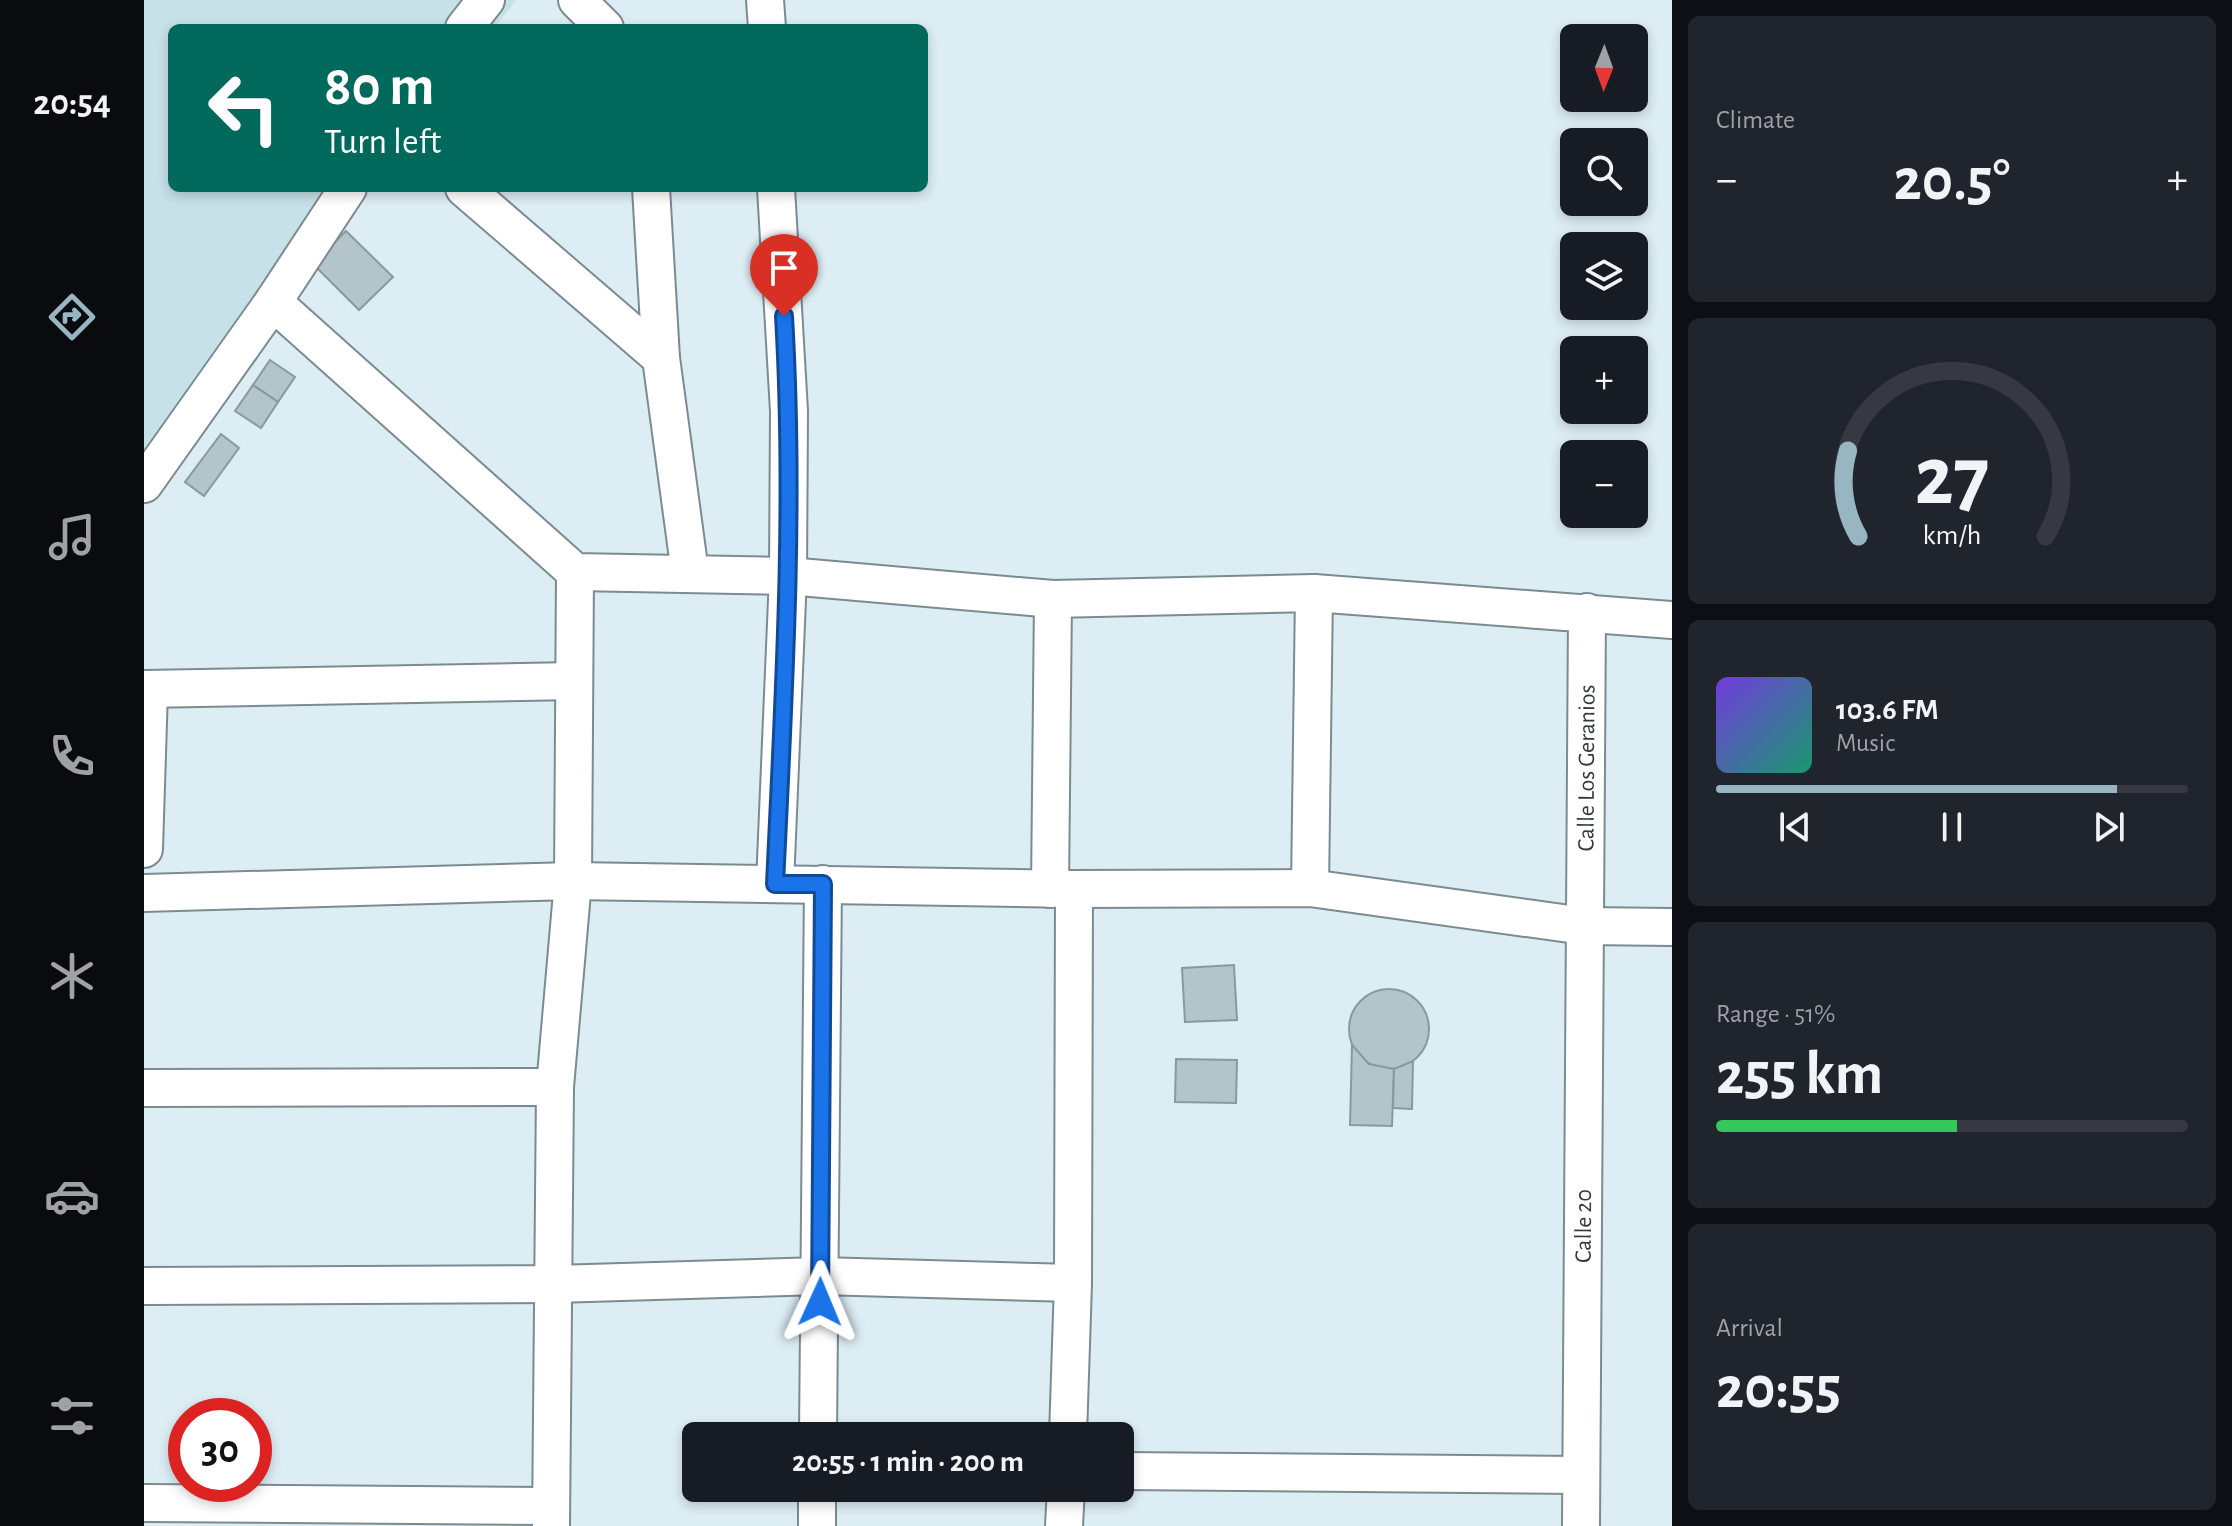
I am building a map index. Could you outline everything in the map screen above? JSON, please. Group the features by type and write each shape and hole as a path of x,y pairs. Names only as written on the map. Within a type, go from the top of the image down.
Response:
{"street":[{"path":"467,24 486,0"},
{"path":"577,0 601,24"},
{"path":"765,0 767,24"},
{"path":"144,484 273,302 345,192"},
{"path":"469,192 661,358"},
{"path":"651,192 661,358 690,573"},
{"path":"775,884 788,576 789,411 776,192"},
{"path":"273,302 575,572 788,576 1053,599 1314,593 1672,620"},
{"path":"144,1503 551,1516 555,1087 573,881 575,572"},
{"path":"1310,888 1314,593"},
{"path":"1053,599 1073,1283 1068,1422"},
{"name":"Calle Los Geranios","path":"1584,926 1587,612"},
{"path":"144,849 147,689 574,681"},
{"path":"144,893 573,881 1062,889 1310,888 1584,926 1672,927"},
{"path":"818,1422 823,884"},
{"name":"Calle 20","path":"1581,1526 1584,926"},
{"path":"144,1088 555,1087"},
{"path":"144,1286 555,1284 820,1276 1073,1283"},
{"path":"1134,1471 1580,1475"},
{"path":"817,1502 817,1526"},
{"path":"1064,1526 1065,1502"}],"shaded area":[{"path":"144,0 516,0 497,24 168,24 168,192 365,192 144,473"}],"building":[{"path":"346,231 393,277 359,310 313,264"},
{"path":"270,360 295,377 278,402 253,385"},
{"path":"253,385 278,402 261,428 235,411"},
{"path":"221,434 239,448 204,496 185,482"},
{"path":"1234,965 1237,1020 1185,1022 1182,968"},
{"path":"1389,989 1404,992 1417,1001 1426,1014 1429,1029 1426,1044 1417,1057 1404,1066 1389,1069 1374,1066 1361,1057 1352,1044 1349,1029 1352,1014 1361,1001 1374,992"},
{"path":"1352,1045 1369,1064 1394,1069 1392,1126 1350,1125"},
{"path":"1176,1059 1237,1060 1236,1103 1175,1102"},
{"path":"1413,1061 1412,1109 1393,1108 1394,1069"}],"route":[{"path":"784,316 789,411 788,576 775,884 823,884 820,1302"}]}
